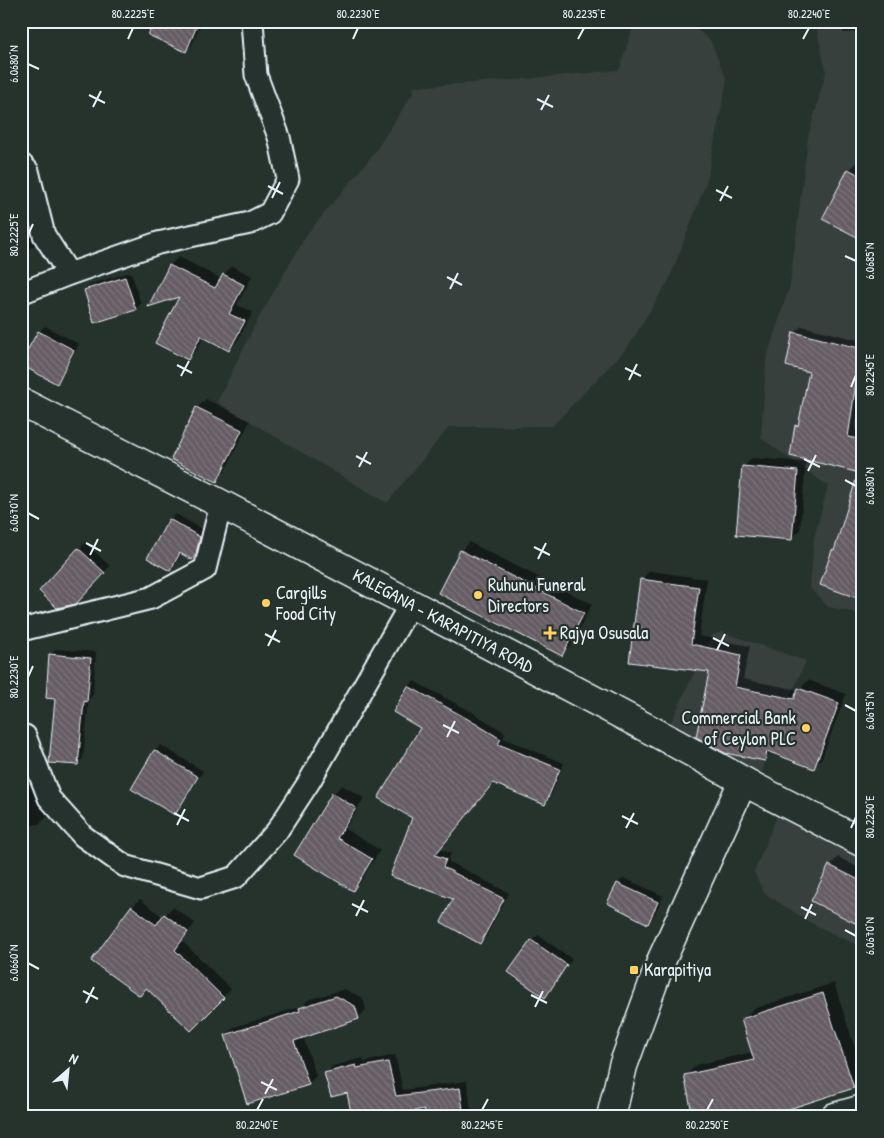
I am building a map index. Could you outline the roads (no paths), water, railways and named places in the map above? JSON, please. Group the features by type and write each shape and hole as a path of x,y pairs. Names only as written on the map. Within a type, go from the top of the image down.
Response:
{"main road":[{"name":"KALEGANA - KARAPITIYA ROAD","path":"21,402 221,504 744,781 860,834"},
{"path":"611,1117 623,1066 662,959 744,781"},
{"path":"835,1117 863,1109"}],"street":[{"path":"21,293 158,243 250,223 270,213 288,179 279,137 256,75 252,21"},
{"path":"21,164 28,171 44,235 70,274"},
{"path":"21,630 151,598 205,569 221,504"},
{"path":"21,735 25,736 49,798 83,836 126,866 201,888 236,877 277,831 309,782 410,604"}],"place":[{"name":"Ruhunu Funeral Directors","path":"478,595"},
{"name":"Cargills Food City","path":"266,603"},
{"name":"Rajya Osusala","path":"550,633"},
{"name":"Commercial Bank of Ceylon PLC","path":"806,728"},
{"name":"Karapitiya","path":"634,970"}]}
